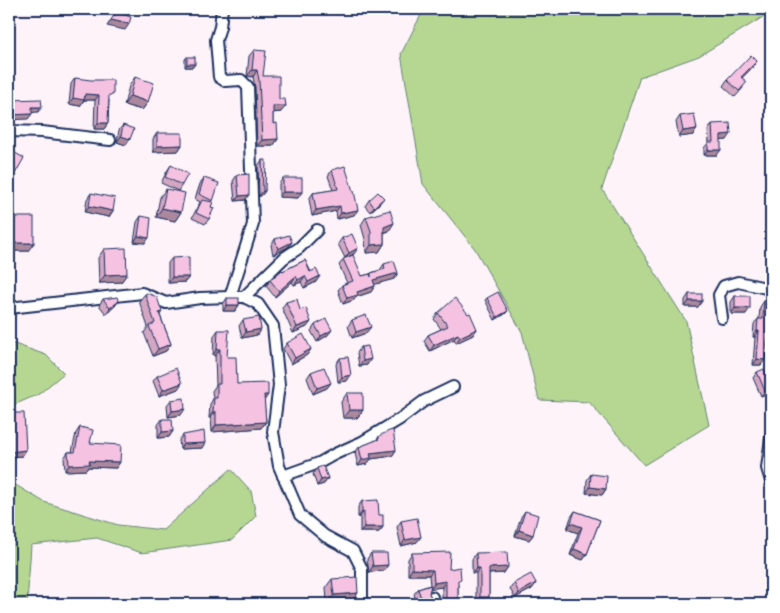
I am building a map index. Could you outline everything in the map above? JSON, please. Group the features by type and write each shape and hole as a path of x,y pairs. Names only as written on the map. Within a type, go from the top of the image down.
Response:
{"street":[{"path":"222,9 216,40 219,77 224,81 241,80 248,87 253,224 230,296"},
{"path":"9,131 42,132 110,140"},
{"path":"244,297 284,258 299,248 317,230"},
{"path":"722,318 719,295 724,286 738,282 771,289"},
{"path":"9,308 132,293 142,293 166,303 230,296 244,297 258,304 273,326 279,385 273,432 279,466 300,515 325,536 353,551 362,569 362,604"},
{"path":"283,476 319,463 362,442 400,419 424,401 453,387"},
{"path":"771,438 768,468 771,482"}],"green space":[{"path":"424,9 771,9 771,14 768,14 699,56 640,77 602,189 686,321 709,425 644,465 589,402 539,400 522,332 475,249 423,184 401,54"},
{"path":"9,342 46,355 64,373 39,394 9,407"},
{"path":"231,469 251,491 256,516 232,540 142,553 97,538 31,545 27,604 9,604 9,481 44,502 118,525 163,530"}],"building":[{"path":"116,12 131,17 129,24 111,20"},
{"path":"254,50 266,51 263,76 279,76 279,99 285,99 286,106 273,106 273,124 277,123 278,139 262,140 259,80 257,70 252,70"},
{"path":"751,55 757,61 741,77 747,82 739,91 727,80"},
{"path":"187,57 195,57 195,64 187,64"},
{"path":"135,77 154,83 148,102 130,96"},
{"path":"75,78 113,80 113,95 109,95 108,123 98,123 99,95 85,94 84,100 73,98"},
{"path":"41,99 42,107 32,107 32,114 9,115 9,100"},
{"path":"694,114 697,129 683,131 680,116"},
{"path":"730,123 731,134 721,135 721,150 708,150 708,142 713,142 712,124"},
{"path":"123,125 134,129 130,139 121,136"},
{"path":"157,133 182,133 182,145 157,146"},
{"path":"10,150 24,158 16,172 9,168"},
{"path":"262,160 266,160 265,191 263,191"},
{"path":"171,165 188,174 182,185 165,177"},
{"path":"345,166 354,191 358,210 341,213 340,206 316,210 313,193 338,189 332,170"},
{"path":"249,174 249,195 239,196 237,175"},
{"path":"204,178 219,183 213,201 199,194"},
{"path":"283,178 302,178 302,192 283,192"},
{"path":"166,189 185,193 181,212 162,208"},
{"path":"378,192 384,198 374,207 369,200"},
{"path":"91,193 115,198 113,211 89,206"},
{"path":"202,200 213,202 211,207 214,208 209,219 196,213"},
{"path":"390,210 394,223 384,227 384,244 371,245 371,231 366,217"},
{"path":"141,216 151,218 149,238 138,236"},
{"path":"14,217 34,217 34,243 14,243"},
{"path":"352,234 358,248 349,253 342,238"},
{"path":"289,235 292,242 278,249 275,239"},
{"path":"126,248 127,274 105,275 104,249"},
{"path":"353,255 362,276 370,274 371,277 371,273 385,269 384,264 394,261 398,273 373,280 375,286 357,292 358,295 347,298 342,285 353,281 343,259"},
{"path":"189,257 189,277 172,277 172,258"},
{"path":"305,260 310,272 316,269 320,276 308,282 305,276 298,280 296,276 279,291 270,280 282,270"},
{"path":"498,292 508,311 497,317 487,298"},
{"path":"145,294 157,297 162,312 159,313 171,344 158,349 149,326 155,323"},
{"path":"689,294 702,294 702,301 689,301"},
{"path":"735,296 750,296 750,308 735,308"},
{"path":"117,297 119,301 110,308 103,299"},
{"path":"227,298 239,298 239,305 227,305"},
{"path":"455,298 468,314 470,313 477,329 460,337 458,334 434,345 428,335 448,326 438,313"},
{"path":"297,299 300,310 306,308 311,322 297,327 286,302"},
{"path":"764,301 771,301 771,331 768,331 765,360 757,359 758,319 763,319"},
{"path":"366,315 371,327 356,332 352,320"},
{"path":"259,317 261,329 246,332 243,320"},
{"path":"326,319 332,330 321,336 315,325"},
{"path":"218,330 229,330 227,357 236,357 237,384 268,383 268,395 264,395 266,422 216,425 216,412 213,412 214,398 217,398 217,384 220,384 220,349 217,349"},
{"path":"303,334 311,349 295,358 287,343"},
{"path":"368,346 371,359 363,361 361,347"},
{"path":"348,357 351,375 342,377 340,358"},
{"path":"324,367 331,383 317,388 311,372"},
{"path":"176,368 182,383 163,390 157,376"},
{"path":"764,369 771,385 771,388 765,391 757,372"},
{"path":"347,393 363,393 363,410 349,410"},
{"path":"184,398 185,409 172,411 171,400"},
{"path":"9,413 24,413 26,450 10,452"},
{"path":"162,419 172,419 173,431 162,432"},
{"path":"80,427 93,430 90,443 121,445 120,462 89,461 90,464 69,465 68,452 75,452"},
{"path":"393,430 396,450 370,453 371,458 362,460 359,447 379,439 379,436"},
{"path":"204,431 205,443 183,444 183,435"},
{"path":"323,466 328,478 321,480 317,468"},
{"path":"591,474 607,476 606,489 590,487"},
{"path":"378,500 379,515 383,515 383,527 364,527 362,501"},
{"path":"525,511 538,515 533,535 519,530"},
{"path":"575,511 600,520 587,554 574,549 582,527 571,523"},
{"path":"417,518 421,537 405,540 401,521"},
{"path":"450,552 449,569 460,567 461,580 458,580 458,604 446,604 446,581 434,583 433,570 412,569 412,553"},
{"path":"507,552 508,567 489,568 489,597 480,597 480,568 477,568 476,553"},
{"path":"371,553 387,553 388,565 373,566"},
{"path":"531,574 536,583 519,593 514,583"},
{"path":"357,577 358,593 334,595 332,579"},
{"path":"431,585 429,593 433,603 436,604 423,604 418,589"}]}
